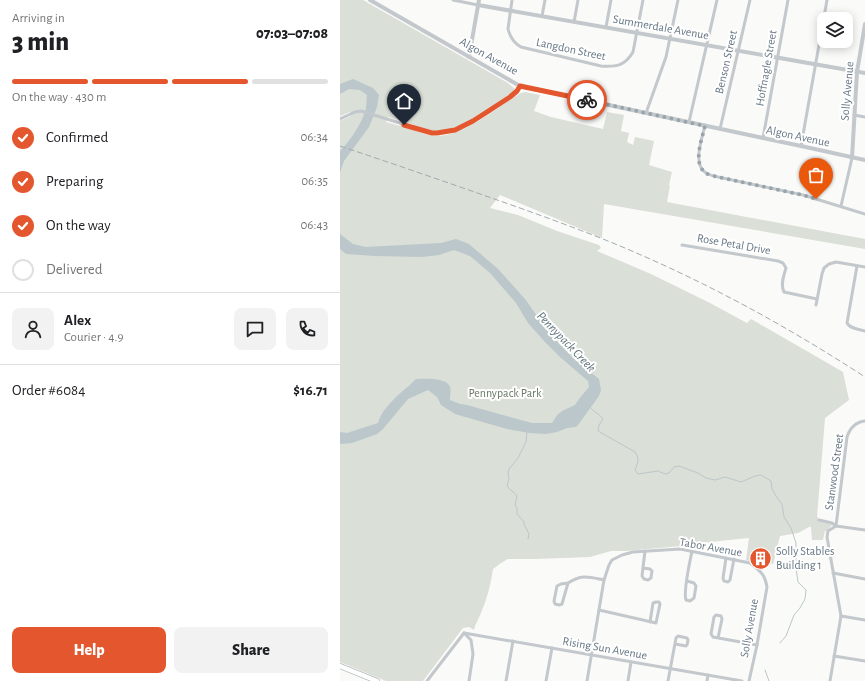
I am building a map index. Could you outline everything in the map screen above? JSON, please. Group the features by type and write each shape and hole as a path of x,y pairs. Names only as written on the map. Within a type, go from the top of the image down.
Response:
{"main road":[{"path":"340,667 377,681"}],"street":[{"name":"Algon Avenue","path":"370,0 520,86 865,160"},
{"name":"Summerdale Avenue","path":"453,0 510,12 542,16 865,73"},
{"path":"469,57 479,0"},
{"name":"Langdon Street","path":"512,0 508,29 515,43 520,47 601,66 616,66 623,63 633,52 643,0"},
{"path":"542,16 545,0"},
{"path":"574,22 578,0"},
{"path":"606,27 611,0"},
{"path":"646,113 666,56 678,0"},
{"path":"689,122 716,0"},
{"name":"Benson Street","path":"720,129 750,0"},
{"name":"Hoffnagle Street","path":"763,138 788,0"},
{"path":"801,146 827,0"},
{"name":"Solly Avenue","path":"841,206 852,158 857,72 865,24"},
{"path":"340,119 355,112 363,111 432,133 455,130 489,112 517,91 520,86"},
{"path":"854,115 865,117"},
{"path":"705,126 699,152 699,160 702,169 707,174 803,195 865,214"},
{"name":"Rose Petal Drive","path":"682,245 778,261 783,263 786,268 782,286 784,292 817,299"},
{"path":"816,305 824,268 836,262 865,267"},
{"path":"857,266 847,323 848,326 865,331"},
{"name":"Stanwood Street","path":"830,681 841,616 826,536 828,531 836,526 846,437 851,428 858,422 865,421"},
{"path":"819,520 832,523 836,526 865,530"},
{"name":"Tabor Avenue","path":"604,580 612,560 622,555 633,552 680,549 750,563 759,570 765,578"},
{"path":"687,581 694,583 696,586 694,598 690,601 686,600 684,596 692,551"},
{"path":"643,568 645,552"},
{"path":"726,558 723,578 724,581 728,582 730,580 734,559"},
{"path":"833,573 865,579"},
{"path":"568,583 562,604 555,604 554,601 557,586 568,583 580,577 604,580 587,681"},
{"name":"Solly Avenue","path":"749,681 767,587 765,578"},
{"path":"599,610 650,622 656,623 660,604 659,602 653,603 650,622"},
{"path":"718,638 722,619 721,616 716,615 714,617 711,634 713,637 718,638 757,645"},
{"path":"841,616 865,620"},
{"path":"427,681 464,633 471,640 473,654 469,681"},
{"name":"Rising Sun Avenue","path":"464,633 742,681"},
{"path":"668,681 676,638 678,636 687,638 688,640 688,645 686,646 675,644"},
{"path":"506,681 513,641"},
{"path":"546,681 552,648"},
{"path":"834,656 865,662"},
{"path":"628,681 631,662"},
{"path":"707,681 708,675"}],"green space":[{"name":"Pennypack Park","path":"340,0 363,0 508,83 515,89 509,95 482,113 462,125 451,129 431,131 388,117 386,122 436,136 446,135 457,132 469,126 521,93 525,92 540,95 534,111 551,117 603,129 607,112 624,115 621,131 629,133 627,142 633,145 635,137 654,141 649,165 672,172 667,202 865,239 865,249 604,204 602,238 500,195 490,208 518,215 557,231 599,245 601,248 597,251 651,274 747,323 751,319 843,372 849,400 825,418 817,517 818,521 832,525 827,531 825,531 823,540 812,540 811,527 798,533 780,536 773,564 762,562 758,565 746,560 749,538 700,543 700,546 681,544 681,546 611,551 590,557 508,559 493,569 486,599 474,630 469,627 463,628 423,681 386,681 340,662 340,121 351,116 350,112 340,116"}],"shaded area":[{"path":"353,79 373,88 379,95 377,107 369,127 344,161 340,172 340,151 356,131 366,106 367,95 360,90 349,89 340,94 340,84"},
{"path":"340,234 353,244 366,247 441,243 456,239 469,244 498,269 525,299 558,343 574,359 599,379 601,390 599,396 576,427 546,434 507,429 455,414 441,405 437,397 428,390 408,399 377,434 352,443 340,444 340,432 347,433 378,423 384,410 389,404 416,379 435,379 448,384 450,387 450,400 460,404 532,423 552,423 558,414 575,405 589,387 588,381 560,357 528,323 516,303 490,273 470,256 454,250 439,255 422,257 346,254 340,249"}],"waterway":[{"path":"590,407 603,419 599,425 598,431 635,452 638,457 635,470 638,474 658,471 665,474 669,473 674,467 679,466 698,473 706,478 715,480 725,477 741,482 761,475 771,481 772,489 782,504 784,517 791,528 796,543 796,568 798,582 806,590 805,599 794,615 786,636 780,643"},
{"path":"527,432 526,442 518,458 509,469 507,486 517,496 515,505 517,508 517,514 524,522 529,534 528,539"},
{"path":"765,670 769,681"}],"railway":[{"path":"340,146 528,211 637,253 770,319 865,377"}],"way so far":[{"path":"587,100 705,126 699,152 699,160 702,169 707,174 816,199"}],"place":[{"name":"Solly Stables Building 1","path":"761,558"}],"route":[{"path":"404,125 432,133 455,130 489,112 510,97 520,86 587,100"}],"water label":[{"name":"Pennypack Creek","path":"567,341"}]}
